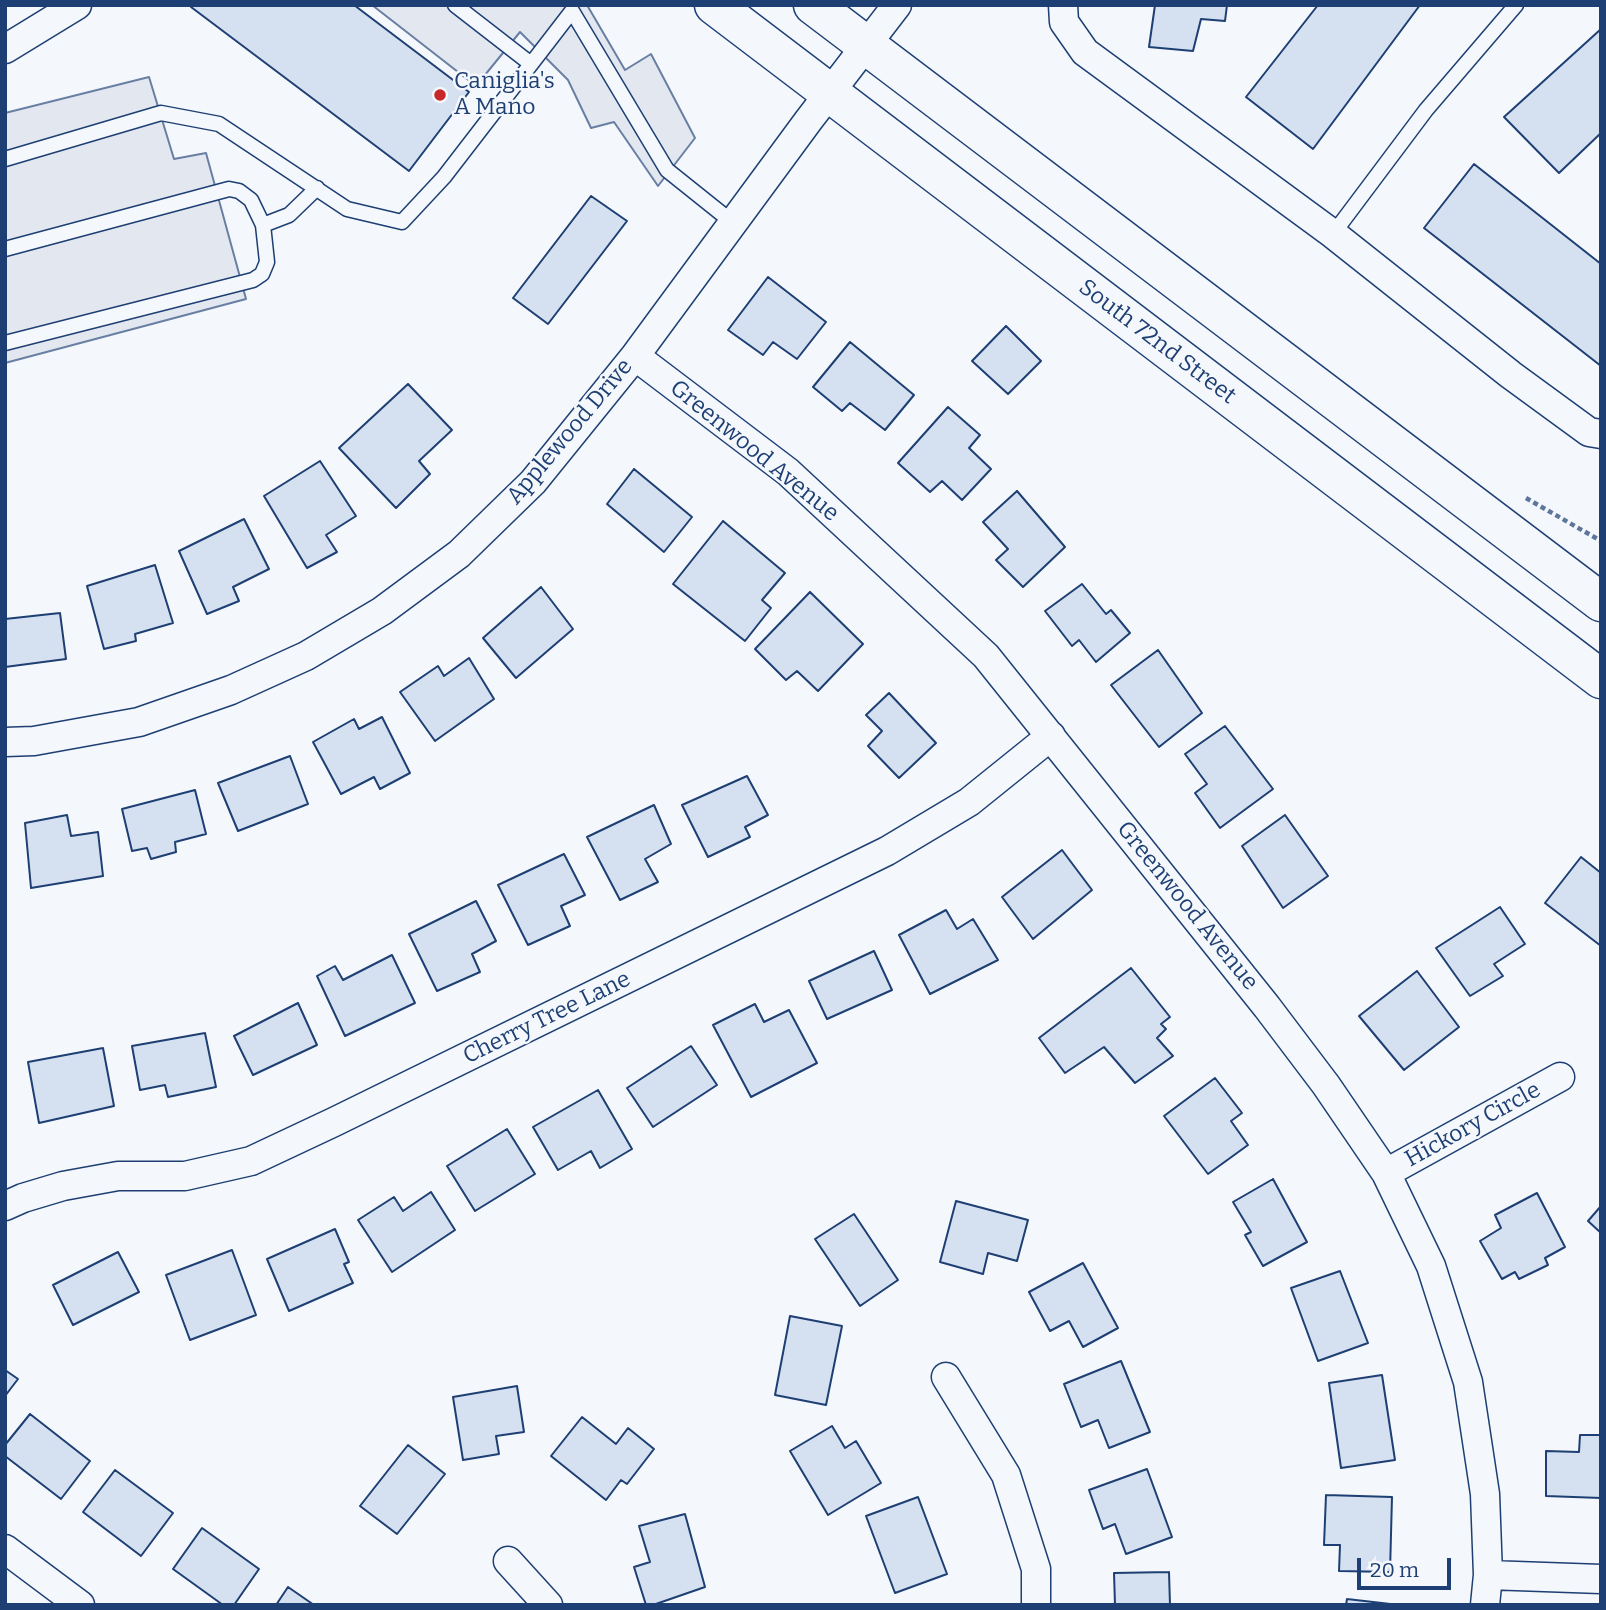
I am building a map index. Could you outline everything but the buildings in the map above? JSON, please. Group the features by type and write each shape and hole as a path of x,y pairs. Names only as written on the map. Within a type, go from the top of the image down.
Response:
{"main road":[{"name":"South 72nd Street","path":"714,5 1601,679"},
{"path":"813,5 1601,602"}],"street":[{"path":"6,46 77,5"},
{"name":"Applewood Drive","path":"5,742 34,741 139,722 231,691 306,656 382,611 459,554 533,482 635,356 732,222 897,5"},
{"path":"1063,5 1065,22 1085,52 1333,234 1511,375 1589,432 1601,435"},
{"name":"Greenwood Avenue","path":"635,356 788,472 986,656 1267,1007 1326,1085 1386,1173 1431,1265 1468,1382 1485,1494 1488,1575 1485,1605"},
{"name":"Cherry Tree Lane","path":"5,1206 63,1186 118,1176 185,1176 251,1161 887,851 969,803 1051,736"},
{"name":"Hickory Circle","path":"1386,1173 1560,1076"},
{"path":"946,1377 1006,1475 1036,1569 1036,1605"},
{"path":"5,1549 80,1605"},
{"path":"508,1561 548,1605"},
{"path":"1488,1575 1601,1579"}],"lane":[{"path":"454,5 531,64"},
{"path":"1333,234 1426,110 1516,5"},
{"path":"5,159 161,113 219,124 347,209 402,222 444,177 571,8 667,170 732,222"},
{"path":"262,225 289,215 317,188"},
{"path":"5,249 229,189 239,191 251,200 262,225 267,262 262,274 253,280 5,343"}],"shaded area":[{"path":"372,5 587,5 625,70 651,54 695,138 658,186 614,122 591,128 568,80 520,32 476,86"},
{"path":"149,77 174,159 206,153 246,299 5,363 5,113"}],"place":[{"name":"Caniglia's A Mano","path":"440,95"}]}
